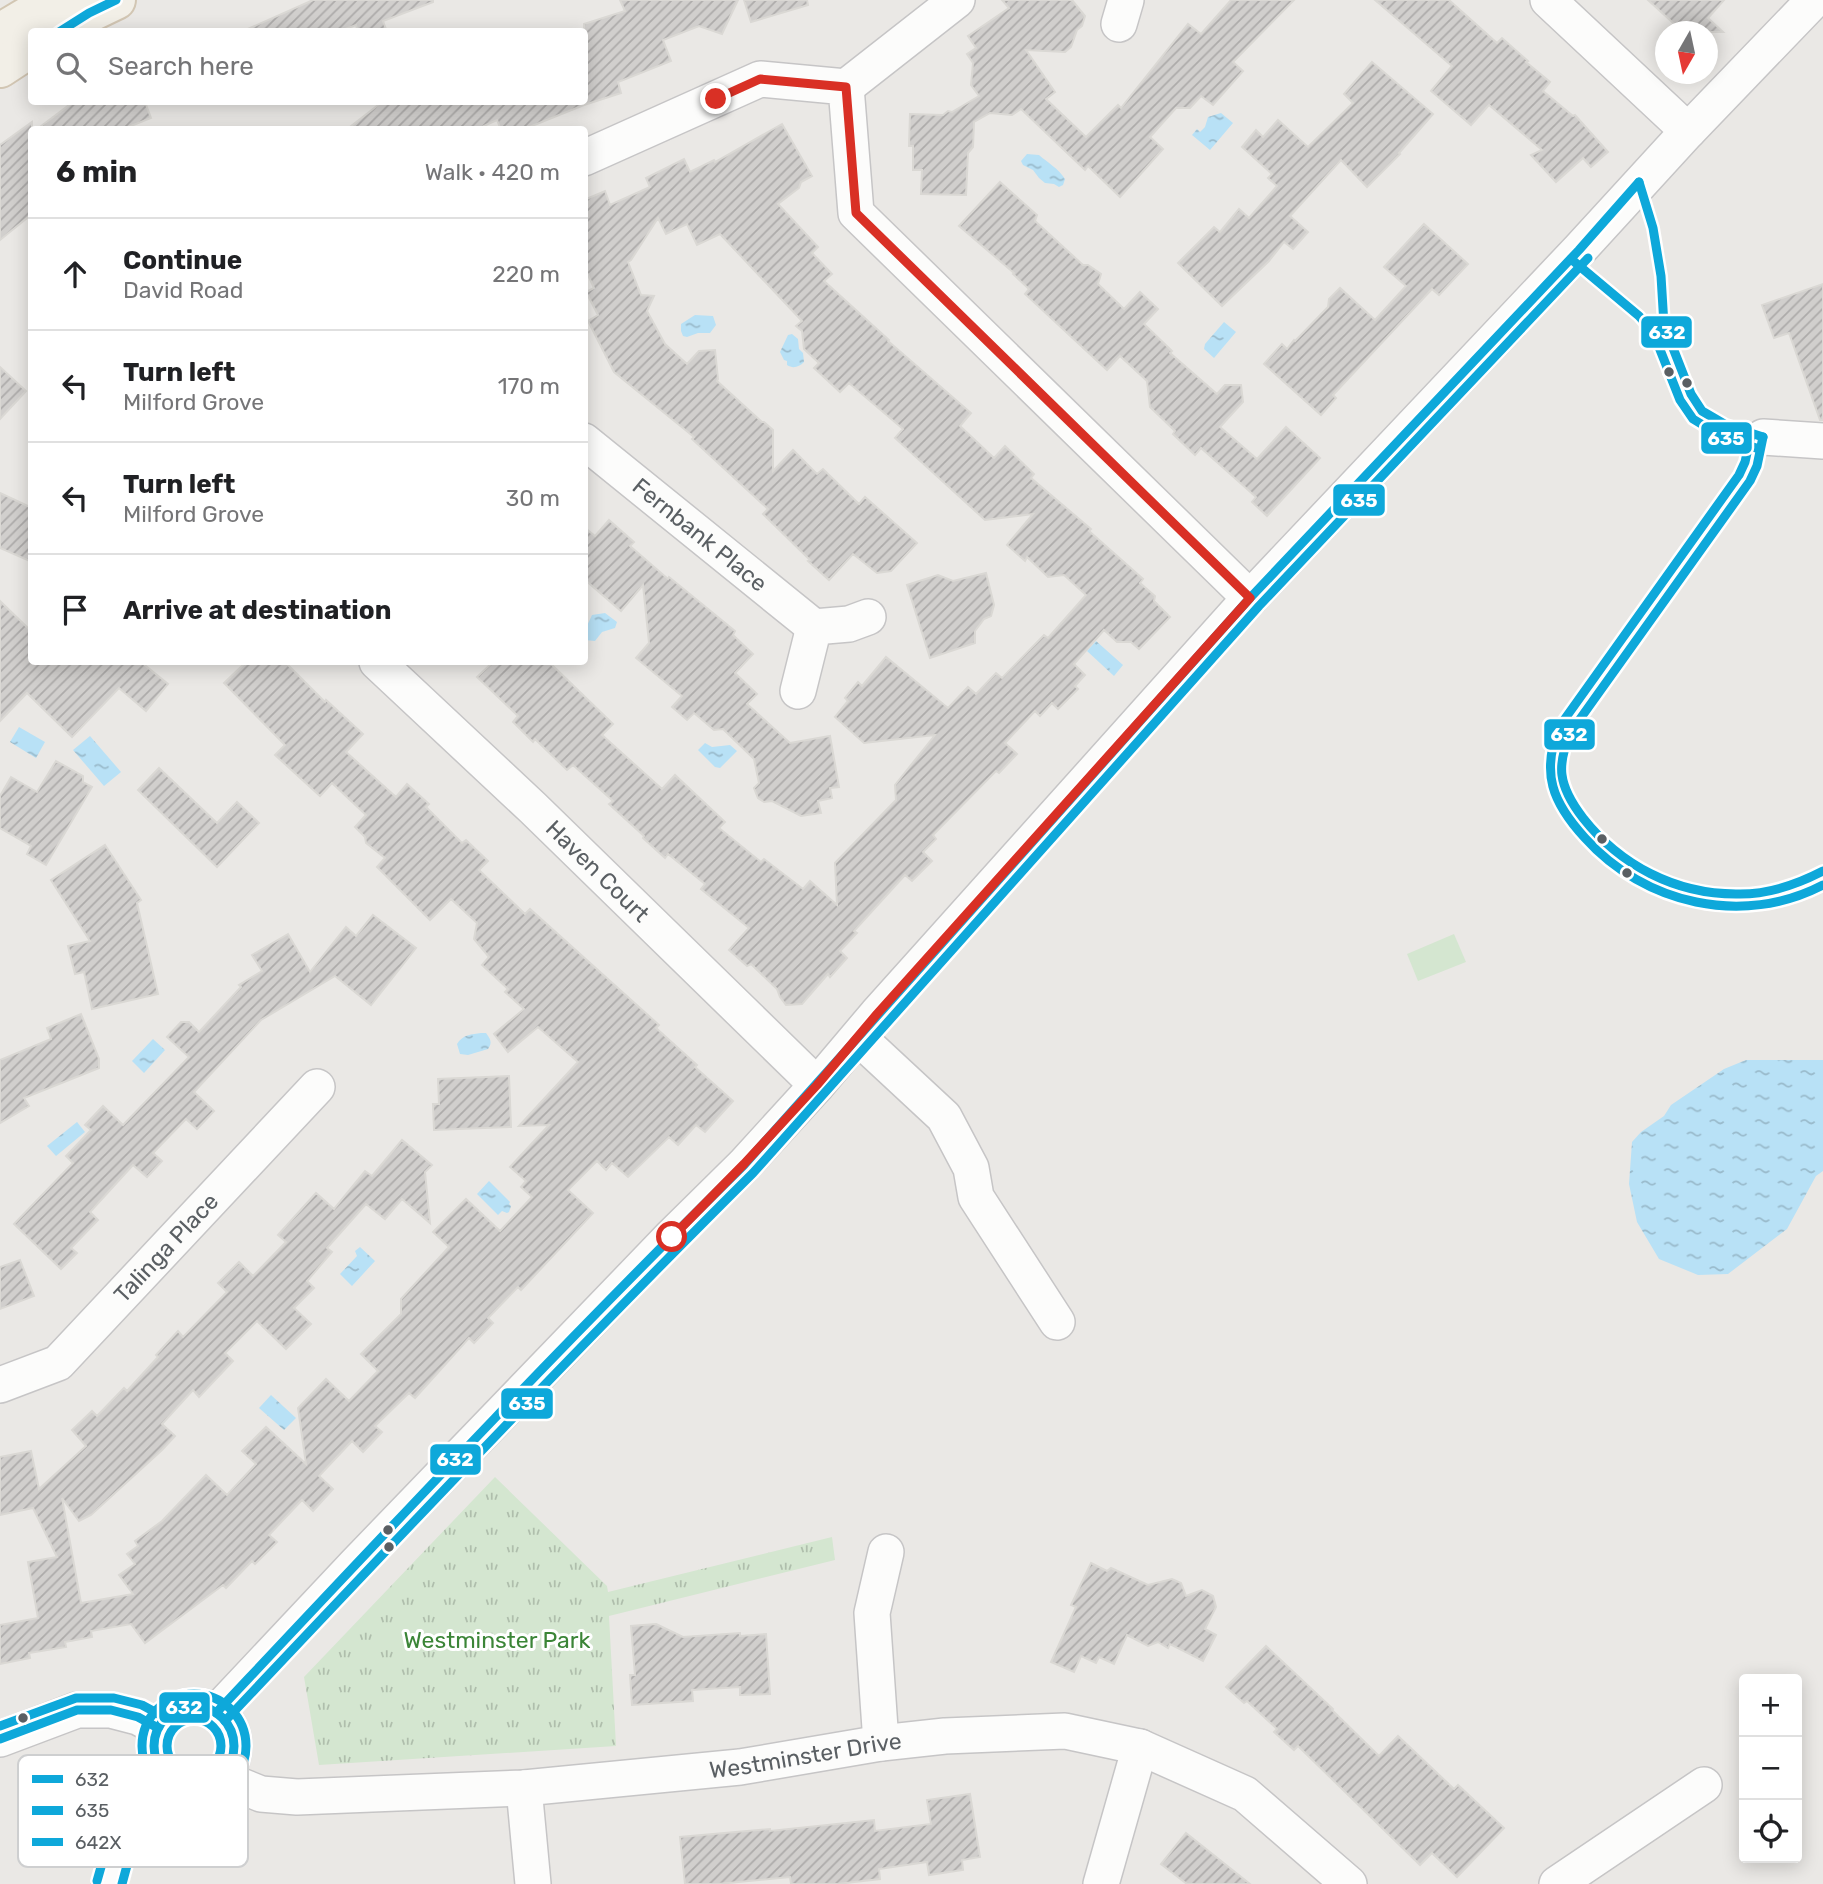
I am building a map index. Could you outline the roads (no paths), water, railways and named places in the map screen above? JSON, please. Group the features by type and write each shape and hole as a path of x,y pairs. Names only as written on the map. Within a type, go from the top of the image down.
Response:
{"main road":[{"path":"0,33 55,0"},
{"path":"65,28 116,0"},
{"path":"0,68 28,50"}],"street":[{"path":"588,156 760,79 846,87 957,0"},
{"path":"1548,0 1688,131"},
{"path":"216,1713 365,1554 744,1164 1250,598 1814,0"},
{"path":"846,87 856,213 1250,598"},
{"path":"1763,437 1823,441"},
{"name":"Fernbank Place","path":"588,444 814,627"},
{"path":"798,691 814,627 849,624 868,617"},
{"name":"Haven Court","path":"380,665 533,808 817,1085"},
{"path":"859,1038 944,1117 971,1168 976,1197 1057,1322"},
{"name":"Talinga Place","path":"0,1385 58,1363 317,1087"},
{"path":"881,1743 872,1614 886,1552"},
{"path":"155,1755 154,1739 158,1728 166,1717 190,1706 204,1707 225,1721 234,1744 232,1755"},
{"path":"0,1739 77,1710 111,1710 138,1717 158,1728"},
{"name":"Westminster Drive","path":"248,1789 261,1794 297,1797 524,1788 740,1767 881,1743 945,1736 1065,1731 1140,1747 1245,1794 1349,1884"},
{"path":"1101,1884 1140,1747"},
{"path":"1557,1884 1704,1785"},
{"path":"524,1788 533,1884"},
{"path":"109,1884 114,1867"}],"water":[{"path":"1221,113 1233,123 1210,150 1192,135 1197,129 1200,132 1205,127 1208,117"},
{"path":"1027,154 1039,155 1056,169 1065,179 1063,185 1059,187 1045,183 1033,170 1023,165 1021,161"},
{"path":"695,315 713,316 716,325 710,333 683,336 681,324"},
{"path":"1224,322 1236,332 1214,358 1204,349 1205,344"},
{"path":"792,334 798,339 804,362 794,367 787,365 780,352 788,335"},
{"path":"605,613 617,622 615,628 602,632 595,641 588,640 588,624 592,615"},
{"path":"1096,641 1123,665 1114,676 1087,651"},
{"path":"19,727 45,742 36,758 10,742"},
{"path":"90,736 121,772 104,786 73,750"},
{"path":"705,743 712,747 730,745 737,751 720,768 715,767 698,750"},
{"path":"486,1033 490,1039 488,1049 468,1055 460,1054 457,1044 459,1041"},
{"path":"153,1039 165,1050 144,1073 132,1061"},
{"path":"1746,1060 1823,1060 1823,1171 1816,1176 1787,1229 1728,1274 1698,1275 1659,1259 1637,1222 1629,1184 1632,1142 1664,1116 1671,1105 1724,1069"},
{"path":"77,1122 85,1132 56,1156 47,1146"},
{"path":"489,1181 510,1202 509,1212 502,1211 498,1215 477,1194"},
{"path":"360,1247 375,1261 352,1286 340,1274 357,1256 355,1251"},
{"path":"271,1395 296,1418 284,1430 259,1408"}],"park label":[{"name":"Westminster Park","path":"497,1640"}]}
